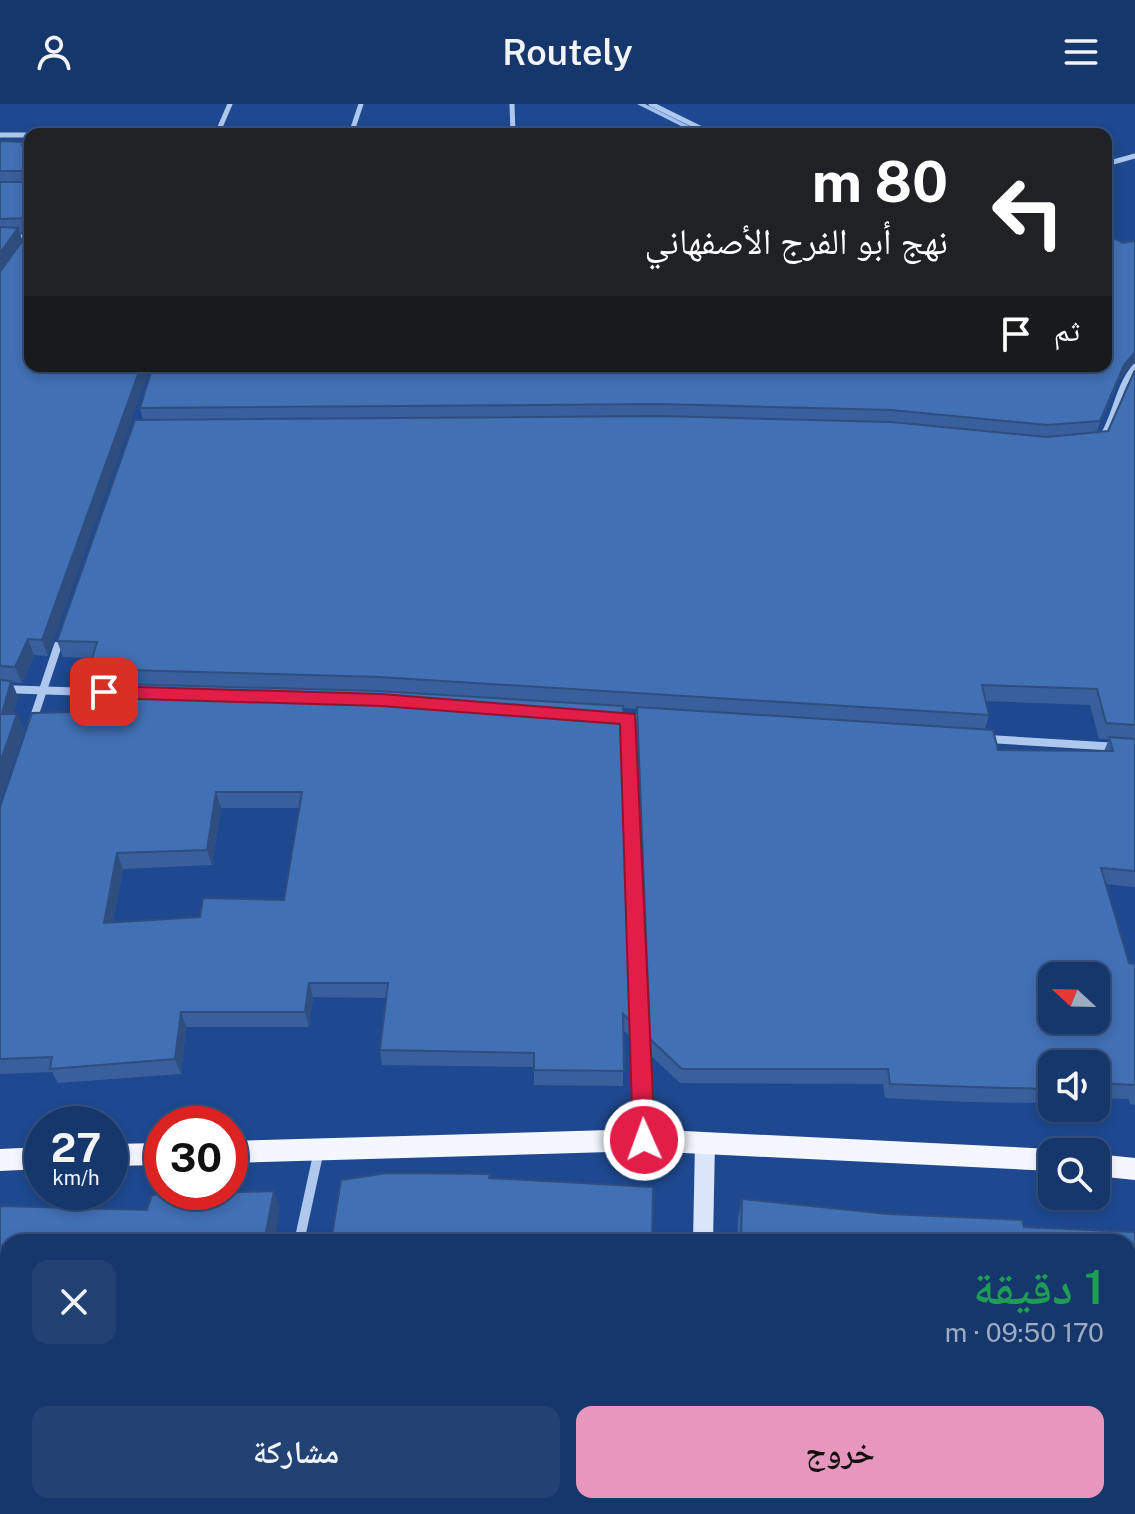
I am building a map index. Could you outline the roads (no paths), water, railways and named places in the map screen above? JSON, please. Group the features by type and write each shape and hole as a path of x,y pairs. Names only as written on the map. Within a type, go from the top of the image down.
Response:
{"main road":[{"path":"248,1151 644,1140 1038,1159"},
{"path":"0,1160 24,1159"},
{"path":"1110,1166 1135,1169"}],"street":[{"path":"220,128 230,104"},
{"path":"353,128 361,104"},
{"path":"512,104 513,128"},
{"path":"651,104 700,128"},
{"path":"0,135 24,135"},
{"path":"1112,162 1135,156"},
{"path":"0,237 24,237"},
{"path":"1090,444 1099,442 1107,432 1126,378 1135,367"},
{"path":"28,735 63,633"},
{"path":"0,689 104,692"},
{"path":"598,716 660,720"},
{"path":"629,718 644,1140"},
{"path":"977,738 1135,748"},
{"path":"703,1234 705,1142"},
{"path":"301,1234 319,1149"}],"waterway":[{"path":"640,104 690,128"}]}
